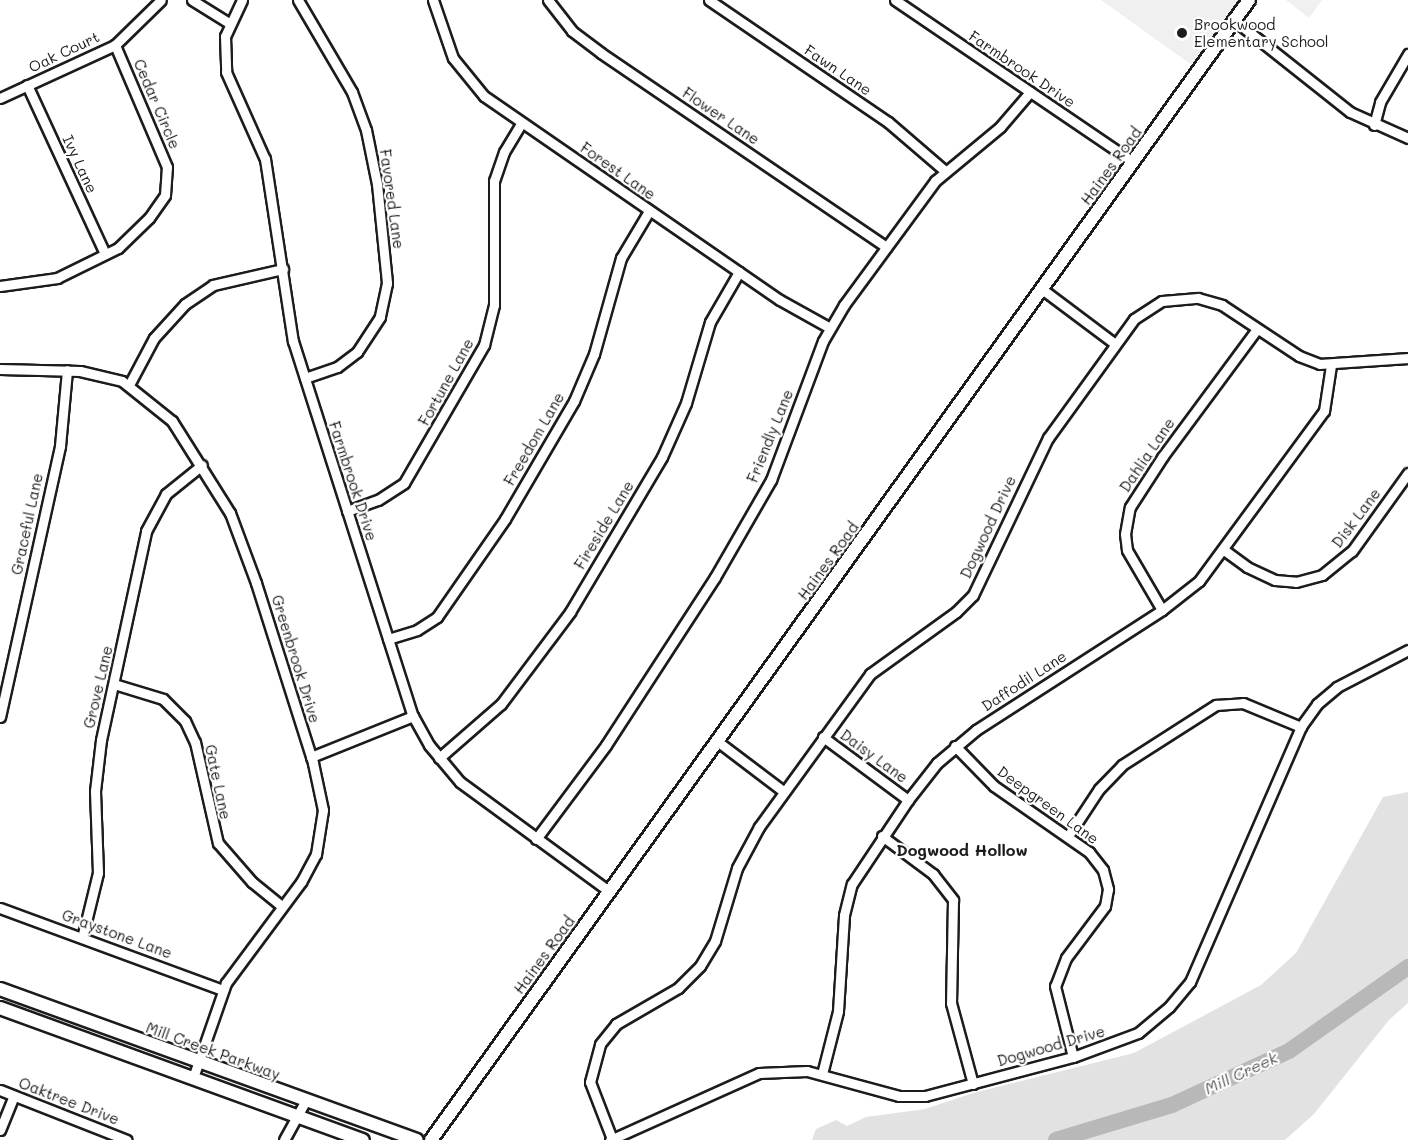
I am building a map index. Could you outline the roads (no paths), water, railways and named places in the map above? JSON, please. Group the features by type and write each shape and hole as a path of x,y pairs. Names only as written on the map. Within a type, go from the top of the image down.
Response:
{"street":[{"name":"Oak Court","path":"0,98 115,45 161,0"},
{"path":"192,0 229,23"},
{"name":"Farmbrook Drive","path":"242,0 229,23 224,43 226,72 265,159 283,269 289,325 414,716 439,758 476,795 609,891"},
{"name":"Favored Lane","path":"298,0 352,92 366,130 377,184 387,284 380,316 357,352 337,367 305,378"},
{"name":"Forest Lane","path":"433,0 443,34 461,70 484,96 521,124 739,272 830,328"},
{"name":"Flower Lane","path":"548,0 572,31 601,53 886,247"},
{"name":"Fawn Lane","path":"709,0 888,122 945,171"},
{"name":"Farmbrook Drive","path":"895,0 1133,162"},
{"name":"Haines Road","path":"431,1140 1249,0"},
{"path":"1234,20 1339,104 1374,125 1408,138"},
{"name":"Cedar Circle","path":"0,286 57,278 118,248 149,218 165,195 167,167 115,45"},
{"path":"1374,125 1380,102 1408,54"},
{"name":"Ivy Lane","path":"27,85 105,254"},
{"name":"Friendly Lane","path":"536,839 625,716 721,567 771,480 830,328 886,247 945,171 1000,127 1030,92"},
{"name":"Fortune Lane","path":"347,511 378,500 404,483 484,345 494,304 494,181 504,152 521,124"},
{"name":"Freedom Lane","path":"388,639 417,630 437,617 505,519 578,391 597,345 621,258 649,211"},
{"path":"129,385 154,338 185,304 213,285 283,269"},
{"name":"Fireside Lane","path":"439,758 501,704 570,612 662,457 686,403 710,321 739,272"},
{"path":"1042,289 1114,343"},
{"name":"Dogwood Drive","path":"1408,358 1331,365 1299,356 1213,301 1178,298 1162,301 1141,312 1114,343 1038,455 973,594 956,612 870,674 783,791 745,850 715,941 700,966 678,988 616,1024 600,1044 590,1082 611,1139 759,1073 792,1070 822,1074 899,1096 925,1096 1073,1058 1138,1033 1169,1007 1190,982 1301,727 1317,704 1337,687 1408,650"},
{"name":"Dahlia Lane","path":"1162,610 1127,550 1125,527 1130,507 1157,464 1257,329"},
{"name":"Daffodil Lane","path":"822,1074 838,1011 847,900 856,873 882,836 936,763 955,746 1162,610 1199,580 1224,550 1324,411 1331,365"},
{"name":"Greenbrook Drive","path":"0,369 67,370 129,385 172,421 224,501 242,543 311,757 323,810 322,834 309,870 223,990 193,1078"},
{"name":"Graceful Lane","path":"0,717 60,446 67,370"},
{"name":"Grove Lane","path":"82,938 96,888 96,774 152,516 166,494 202,465"},
{"name":"Disk Lane","path":"1224,550 1247,567 1275,580 1296,582 1322,575 1352,551 1408,473"},
{"name":"Gate Lane","path":"114,684 163,699 185,721 195,742 218,843 252,882 282,906"},
{"path":"1068,836 1099,789 1122,765 1216,705 1243,703 1301,727"},
{"path":"311,757 414,716"},
{"name":"Daisy Lane","path":"823,737 908,800"},
{"path":"717,741 783,791"},
{"name":"Deepgreen Lane","path":"955,746 994,786 1068,836 1095,858 1103,870 1107,889 1105,906 1057,973 1055,993 1073,1058"},
{"path":"882,836 933,874 953,900 951,1003 973,1084"},
{"name":"Graystone Lane","path":"0,908 223,990"},
{"name":"Mill Creek Parkway","path":"0,989 417,1140"},
{"path":"0,1008 363,1140"},
{"name":"Oaktree Drive","path":"0,1090 127,1140"},
{"path":"0,1130 14,1095"},
{"path":"284,1140 306,1100"}],"waterway":[{"name":"Mill Creek","path":"1056,1140 1172,1105 1289,1051 1408,967"}],"place":[{"name":"Brookwood Elementary School","path":"1182,33"}],"district":[{"name":"Dogwood Hollow","path":"962,850"}]}
